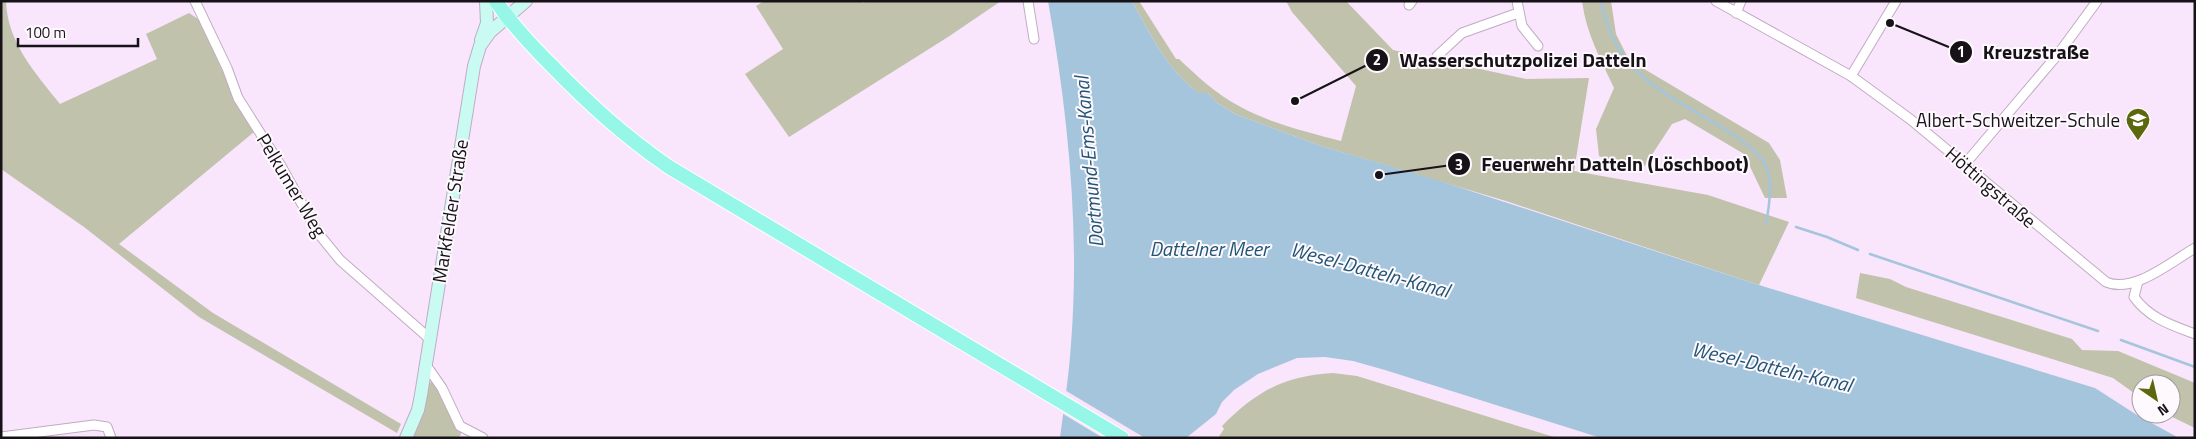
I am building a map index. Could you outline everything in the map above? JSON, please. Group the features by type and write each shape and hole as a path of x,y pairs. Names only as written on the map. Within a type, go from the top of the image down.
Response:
{"main road":[{"path":"496,1 508,18 575,90 628,138 669,167 1122,438"}],"street":[{"name":"Pelkumer Weg","path":"195,1 227,68 238,98 281,166 318,233 340,260 430,339"},
{"path":"480,46 487,23 486,1"},
{"name":"Markfelder Straße","path":"406,438 418,410 468,95 480,46 490,32 526,1"},
{"path":"1028,1 1034,39"},
{"path":"1517,1 1522,26 1538,46"},
{"name":"Höttingstraße","path":"1716,1 1850,76 1910,119 2106,282 2114,285 2127,285 2138,281"},
{"path":"1736,13 1741,1"},
{"path":"1850,76 1896,1"},
{"path":"1965,164 2059,53 2097,1"},
{"path":"1437,56 1462,34 1518,13"},
{"path":"2195,248 2138,281 2134,297 2142,307 2160,321 2195,334"},
{"path":"426,365 442,388 460,426 483,438"},
{"path":"1,437 94,425 107,427 111,438"}],"green space":[{"path":"1,1 6,1 11,30 24,57 60,104 157,59 146,34 189,13 201,21 227,82 254,132 119,244 213,313 401,424 397,433 199,317 84,227 1,169"},
{"path":"764,1 862,1 863,3 867,1 1001,1 948,37 789,137 745,74 783,49 756,6"},
{"path":"1132,1 1139,1 1176,59 1179,59 1222,96 1263,117 1341,141 1356,86 1292,12 1286,1 1346,1 1393,50 1526,79 1589,78 1574,171 1708,195 1789,222 1759,285 1506,201 1321,146 1235,114 1217,103 1208,93 1200,94 1169,63"},
{"path":"1582,1 1611,1 1616,34 1629,60 1769,143 1780,160 1787,198 1765,198 1744,154 1685,119 1672,124 1640,173 1599,156 1596,129 1614,88 1590,35"},
{"path":"1860,273 1890,279 1906,287 2072,339 2082,350 2118,351 2173,374 2131,374 2131,391 2113,378 1856,298"},
{"path":"1333,373 1357,376 1557,438 1218,438 1224,429 1222,426 1247,403 1272,388 1300,378"},
{"path":"2181,377 2195,383 2195,428 2181,421"},
{"path":"433,380 463,429 459,438 412,438 427,386"}],"water":[{"name":"Dattelner Meer","path":"1048,1 1132,1 1161,51 1178,74 1199,93 1208,93 1217,103 1235,114 1321,146 1437,180 1759,285 2095,388 2131,411 2131,424 2153,424 2179,438 1601,438 1385,370 1353,361 1325,357 1297,358 1258,374 1234,390 1222,402 1216,414 1186,438 1060,438 1071,344 1074,258 1070,172 1055,43"}],"pier":[{"path":"1063,389 1145,438 1103,438 1060,412"}],"waterway":[{"path":"1601,1 1609,29 1620,51 1635,69 1652,85 1738,138 1756,152 1763,161 1768,171 1770,184 1766,224"},
{"path":"1796,227 1858,250"},
{"path":"1870,254 2098,331"},
{"path":"2121,340 2195,367"}],"place":[{"name":"Kreuzstraße","path":"1890,23"},
{"name":"Wasserschutzpolizei Datteln","path":"1295,101"},
{"name":"Albert-Schweitzer-Schule","path":"2138,141"},
{"name":"Feuerwehr Datteln (Löschboot)","path":"1379,175"}],"water label":[{"name":"Dortmund-Ems-Kanal","path":"1089,162"},
{"name":"Wesel-Datteln-Kanal","path":"1370,270"},
{"name":"Wesel-Datteln-Kanal","path":"1772,367"}]}
